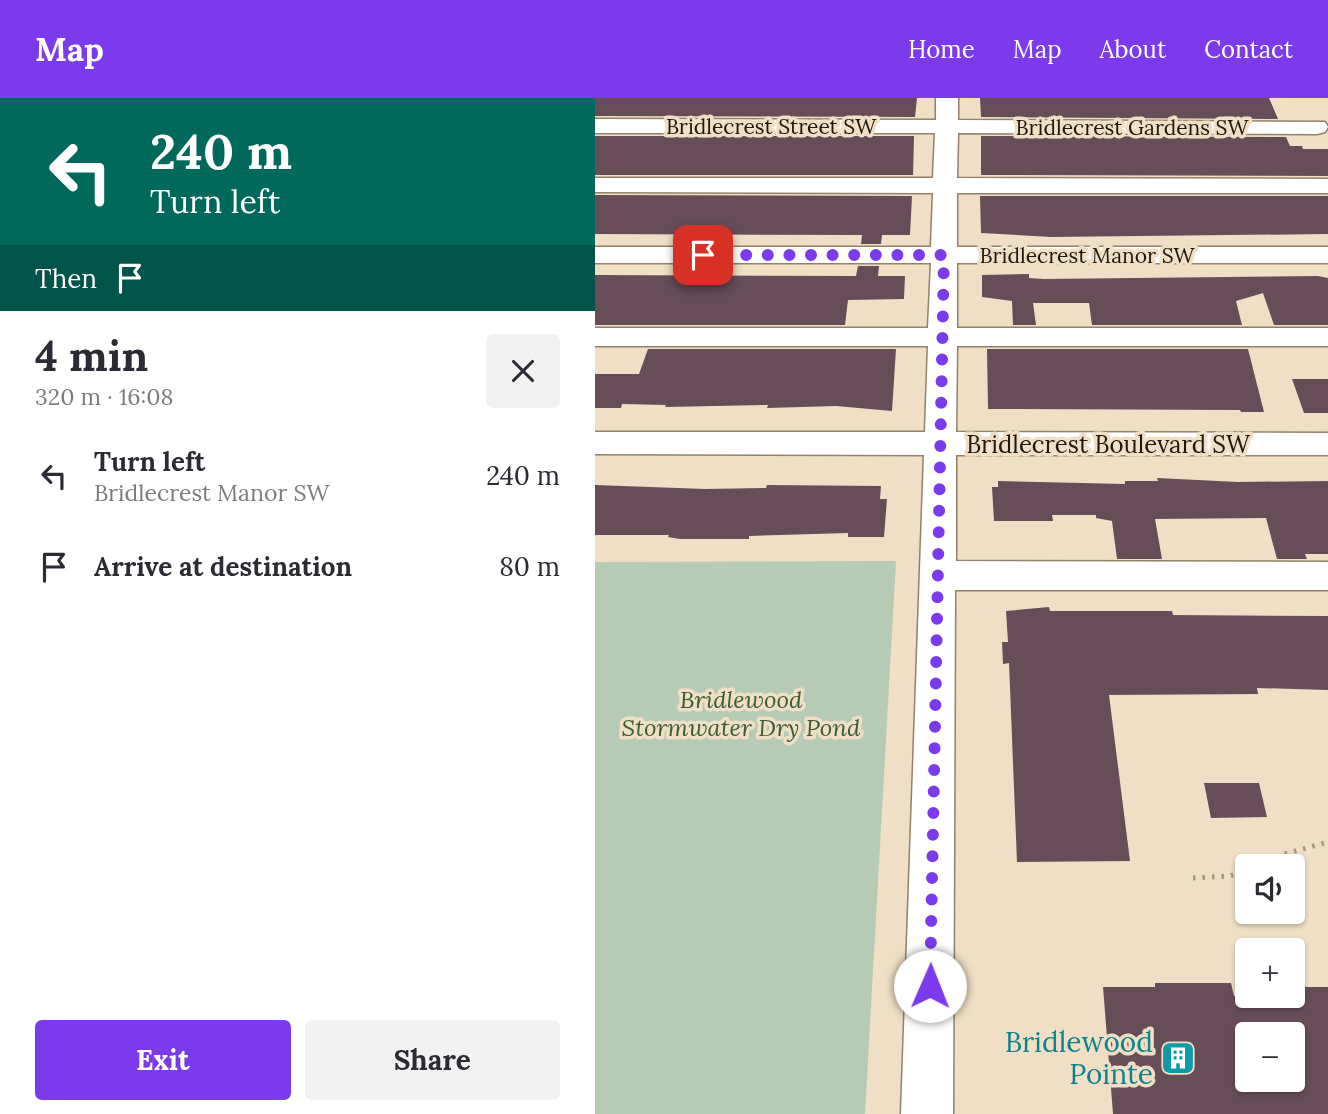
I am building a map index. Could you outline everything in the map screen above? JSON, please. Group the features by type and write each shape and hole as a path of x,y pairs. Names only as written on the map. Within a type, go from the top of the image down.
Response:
{"street":[{"name":"Bridlecrest Street SW","path":"595,127 946,112"},
{"name":"Bridlecrest Gardens SW","path":"946,112 1317,127"},
{"path":"927,1114 946,112"},
{"path":"595,186 1328,186"},
{"name":"Bridlecrest Manor SW","path":"595,255 1328,255"},
{"path":"595,337 1328,337"},
{"name":"Bridlecrest Boulevard SW","path":"595,443 1328,444"},
{"path":"937,575 1328,576"}],"path":[{"path":"1284,854 1328,842"},
{"path":"1193,878 1235,874"}],"green space":[{"name":"Bridlewood Stormwater Dry Pond","path":"896,561 865,1114 595,1114 595,562"}],"building":[{"path":"595,98 917,98 915,117 595,116"},
{"path":"980,98 1269,98 1278,119 981,117"},
{"path":"595,136 914,136 913,175 595,175"},
{"path":"981,136 1286,137 1290,146 1328,149 1328,176 981,175"},
{"path":"595,195 912,196 910,235 882,235 881,244 861,244 862,235 595,234"},
{"path":"980,196 1328,196 1328,234 1051,237 981,233"},
{"path":"858,266 879,266 878,276 905,276 904,299 848,300 845,325 595,325 595,275 856,276"},
{"path":"1029,274 1029,278 1044,279 1318,276 1328,278 1328,325 1274,325 1263,293 1236,301 1242,325 1092,325 1089,303 1033,303 1036,325 1013,325 1012,301 982,297 982,275"},
{"path":"648,349 896,349 892,411 836,406 767,408 768,405 665,407 666,405 622,404 621,408 595,408 595,374 639,374"},
{"path":"987,349 1248,349 1264,412 988,409"},
{"path":"1292,379 1328,379 1328,413 1304,413"},
{"path":"1157,478 1238,482 1328,481 1328,554 1305,554 1307,559 1277,559 1266,518 1155,519 1162,559 1117,559 1112,521 1096,518 1096,515 1052,515 1053,521 994,521 992,487 998,487 998,481 1125,484 1125,481 1158,481"},
{"path":"595,485 705,489 766,488 767,485 881,486 880,499 887,499 884,537 848,537 848,533 749,536 749,539 595,535"},
{"path":"1049,607 1050,611 1172,611 1173,615 1328,616 1328,690 1257,688 1258,694 1109,695 1130,861 1017,862 1009,663 1003,664 1002,642 1008,642 1006,611"},
{"path":"1204,783 1259,783 1267,817 1211,818"},
{"name":"Bridlewood Pointe","path":"1155,983 1231,983 1235,1008 1305,1008 1305,987 1328,987 1328,1114 1113,1114 1103,987 1155,987"}],"place":[{"name":"Bridlewood Pointe","path":"1178,1058"}],"route":[{"path":"703,255 944,255 930,986"}]}
